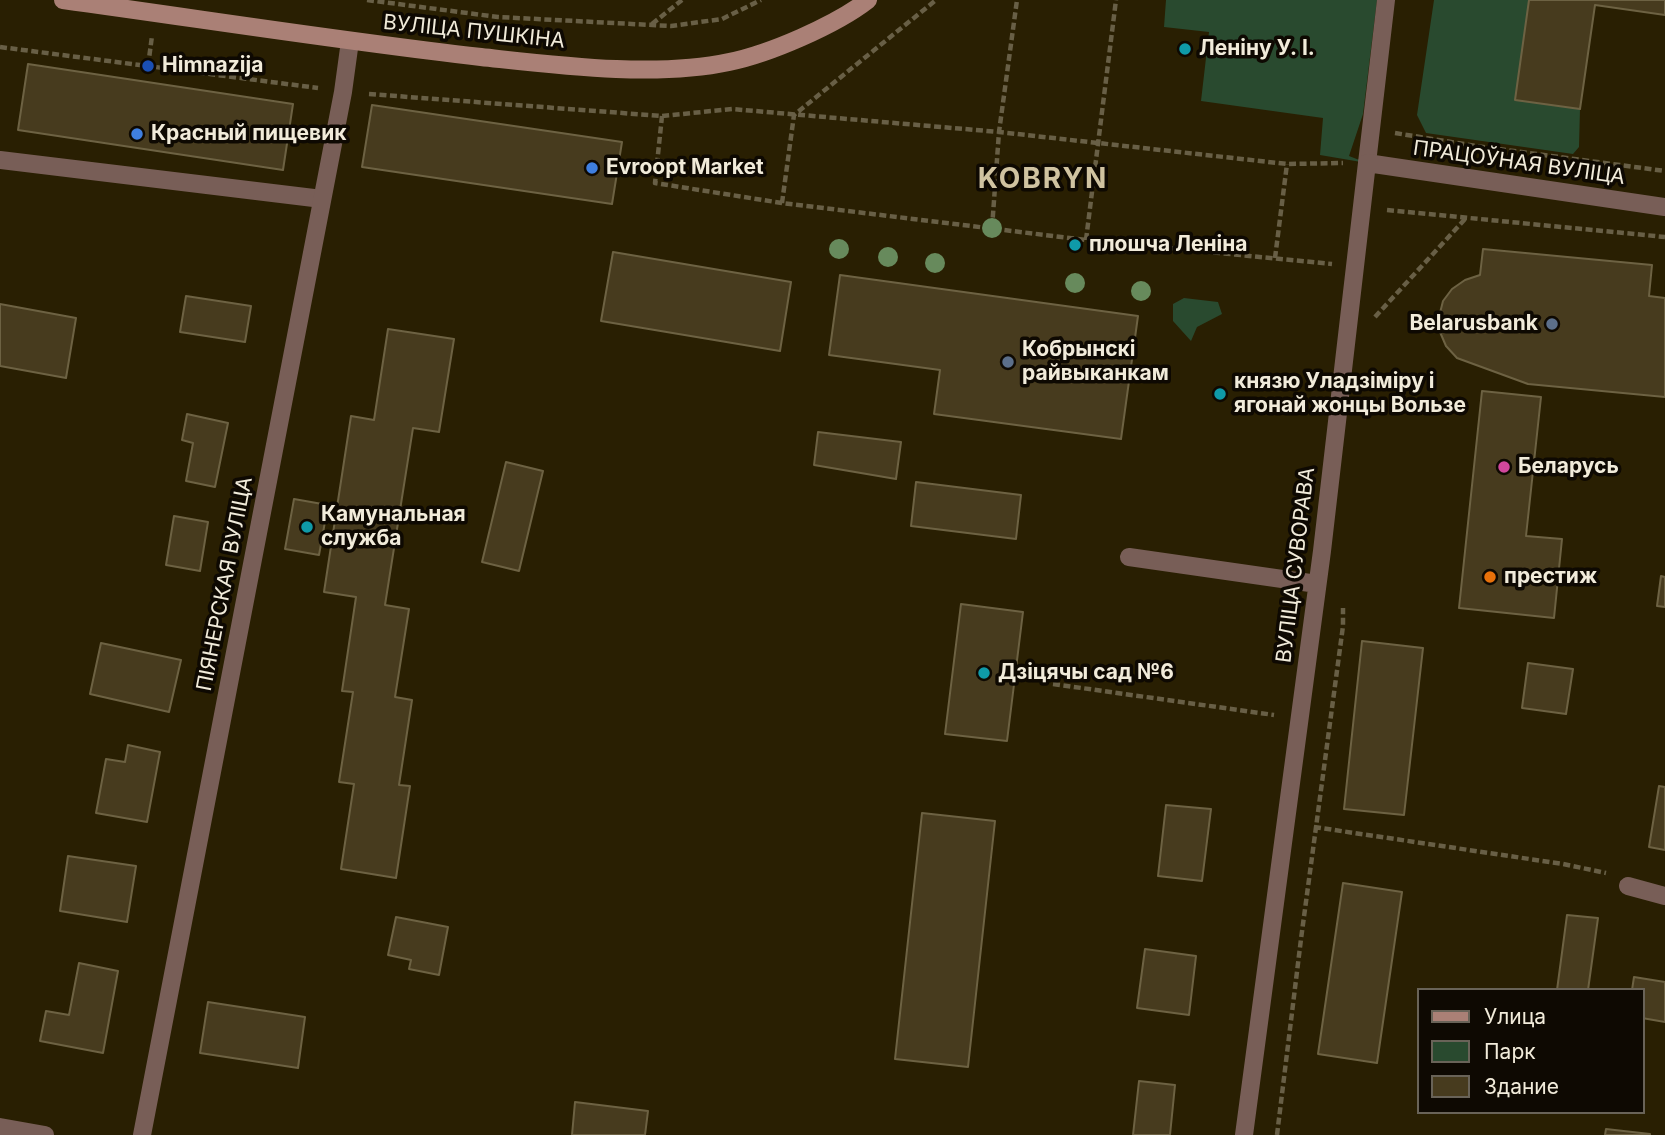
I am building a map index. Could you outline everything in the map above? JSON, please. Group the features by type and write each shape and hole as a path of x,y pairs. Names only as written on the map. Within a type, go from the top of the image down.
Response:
{"main road":[{"name":"ВУЛІЦА ПУШКІНА","path":"63,0 350,41 559,66 675,68 729,62 795,41 868,0"}],"street":[{"name":"ВУЛІЦА СУВОРАВА","path":"1244,1135 1317,584 1386,0"},
{"name":"ПІЯНЕРСКАЯ ВУЛІЦА","path":"142,1135 343,92 350,41"},
{"path":"0,160 322,199"},
{"name":"ПРАЦОЎНАЯ ВУЛІЦА","path":"1367,163 1665,207"},
{"path":"1129,557 1317,584"},
{"path":"1628,886 1665,896"},
{"path":"0,1126 44,1135"}],"path":[{"path":"367,0 498,17 671,26 722,19 761,0"},
{"path":"651,25 682,0"},
{"path":"782,203 794,116 936,0"},
{"path":"992,228 999,132 1017,0"},
{"path":"1086,240 1116,0"},
{"path":"0,47 343,92 662,116 732,109 999,132 1287,164 1367,163"},
{"path":"662,116 655,183 782,203 1086,240 1356,267"},
{"path":"1370,126 1476,146 1665,171"},
{"path":"1275,258 1287,164"},
{"path":"1363,208 1665,237"},
{"path":"1374,318 1467,218"},
{"path":"1053,684 1299,718"},
{"path":"1285,825 1316,827 1563,864 1606,873 1628,886"}],"green space":[{"path":"1166,0 1377,0 1363,114 1349,156 1367,163 1320,155 1323,118 1201,101 1209,32 1164,27"},
{"path":"1434,0 1529,0 1515,100 1580,109 1579,147 1573,154 1426,133 1417,115"},
{"path":"1184,298 1218,302 1222,314 1197,327 1191,341 1173,321 1173,304"}],"building":[{"path":"1529,0 1665,0 1665,15 1595,5 1580,109 1515,100"},
{"path":"28,64 293,104 283,170 18,130"},
{"path":"372,105 622,142 612,204 362,167"},
{"name":"Belarusbank","path":"1483,249 1652,265 1649,296 1665,298 1665,397 1528,384 1457,358 1446,346 1440,332 1439,317 1443,301 1452,289 1465,280 1480,275"},
{"path":"613,252 791,282 780,351 601,321"},
{"name":"Кобрынскі райвыканкам","path":"840,275 1138,316 1121,439 934,414 940,370 829,355"},
{"path":"186,296 251,306 245,342 180,332"},
{"path":"0,304 76,318 66,378 0,366"},
{"path":"388,329 454,339 439,432 413,428 385,605 409,609 395,697 412,700 399,785 410,786 396,878 341,869 354,784 339,782 353,692 342,691 356,597 324,592 351,416 374,420"},
{"name":"Беларусь","path":"1482,391 1541,397 1526,536 1562,539 1554,618 1459,608"},
{"path":"187,414 228,423 215,487 186,481 193,443 182,440"},
{"path":"818,432 901,442 896,479 814,465"},
{"path":"506,462 543,471 519,571 482,562"},
{"path":"916,482 1021,495 1016,539 911,526"},
{"name":"Камунальная служба","path":"294,499 328,505 319,555 285,549"},
{"path":"174,516 208,522 200,571 166,565"},
{"path":"1661,576 1665,577 1665,607 1657,606"},
{"name":"Дзіцячы сад №6","path":"961,604 1023,612 1007,741 945,734"},
{"path":"1362,641 1423,648 1404,815 1344,809"},
{"path":"101,643 181,660 169,712 90,694"},
{"path":"1528,663 1573,669 1566,714 1522,708"},
{"path":"128,745 160,752 147,822 96,813 106,759 125,762"},
{"path":"1659,786 1665,787 1665,850 1649,847"},
{"path":"1166,805 1211,809 1202,881 1158,876"},
{"path":"922,813 995,821 968,1067 895,1059"},
{"path":"68,856 136,866 127,922 60,911"},
{"path":"1343,883 1402,892 1377,1063 1318,1054"},
{"path":"1567,915 1598,918 1588,988 1557,988"},
{"path":"396,917 448,927 439,975 409,969 411,960 388,955"},
{"path":"1145,949 1196,956 1189,1015 1137,1008"},
{"path":"79,963 118,971 103,1053 40,1041 46,1011 69,1015"},
{"path":"1634,977 1665,982 1665,1022 1644,1018 1644,988 1632,988"},
{"path":"208,1002 305,1017 298,1068 200,1053"},
{"path":"1139,1081 1175,1085 1170,1135 1133,1135"},
{"path":"575,1102 648,1111 645,1135 572,1135"},
{"path":"1606,1129 1650,1134 1650,1135 1605,1135"}],"place":[{"name":"Леніну У. І.","path":"1185,49"},
{"name":"Himnazija","path":"148,66"},
{"name":"Красный пищевик","path":"137,134"},
{"name":"Evroopt Market","path":"592,168"},
{"name":"плошча Леніна","path":"1075,245"},
{"name":"Belarusbank","path":"1552,324"},
{"name":"Кобрынскі райвыканкам","path":"1008,362"},
{"name":"князю Уладзіміру і ягонай жонцы Вользе","path":"1220,394"},
{"name":"Беларусь","path":"1504,467"},
{"name":"Камунальная служба","path":"307,527"},
{"name":"престиж","path":"1490,577"},
{"name":"Дзіцячы сад №6","path":"984,673"}],"district":[{"name":"KOBRYN","path":"1043,180"}]}
